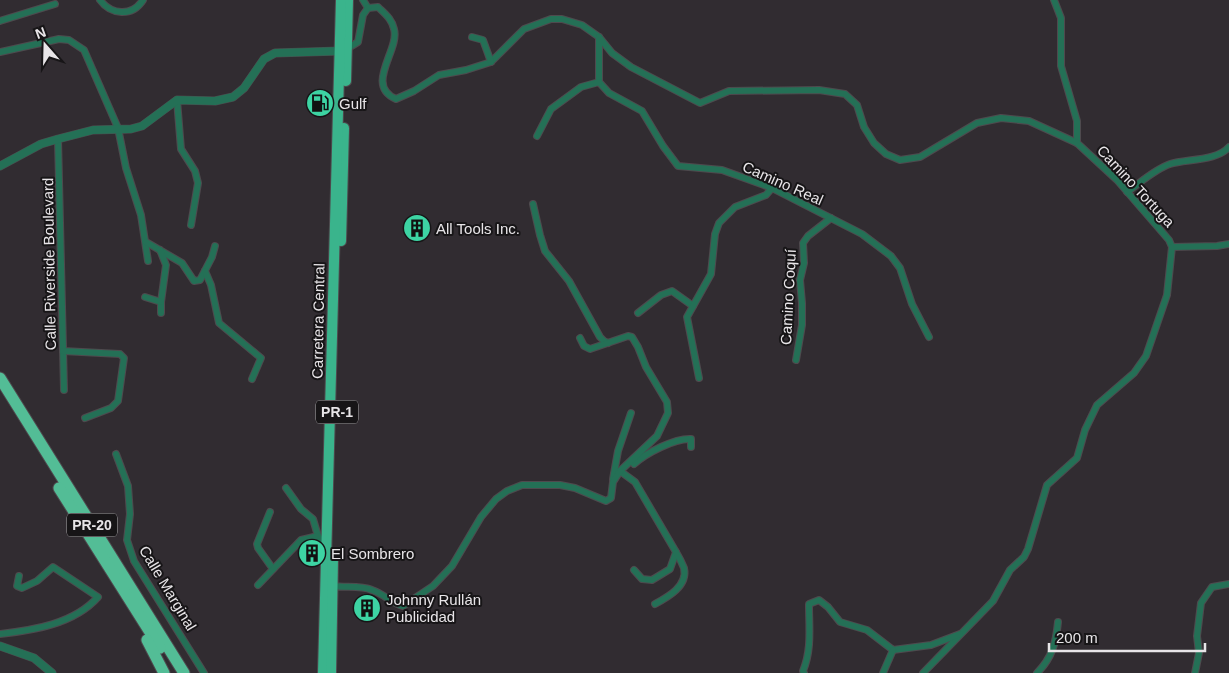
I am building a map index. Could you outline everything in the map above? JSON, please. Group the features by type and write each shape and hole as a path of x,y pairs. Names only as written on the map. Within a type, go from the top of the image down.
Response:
{"highway":[{"name":"Carretera Central","path":"331,673 343,50 341,0"},
{"name":"Carretera Central","path":"323,673 343,50 348,0"},
{"name":"PR-20","path":"0,378 184,673"},
{"name":"PR-20","path":"0,392 175,673"},
{"path":"102,558 164,673"}],"street":[{"path":"100,0 104,5 118,13 132,10 139,6 143,0"},
{"path":"0,166 41,144 58,139 93,130 131,129 142,126 177,100 215,101 233,97 244,88 264,59 275,53 343,50 358,42 363,15 368,8 363,0"},
{"path":"1054,0 1061,18 1061,66 1077,121 1077,143"},
{"path":"0,21 55,4"},
{"name":"Camino Tortuga","path":"368,8 378,7 390,18 394,28 395,44 385,65 382,79 386,90 396,99 414,91 439,75 466,70 491,62 524,28 551,19 562,19 582,25 599,37 612,53 631,67 700,103 729,92 818,90 845,94 857,105 864,127 874,143 886,154 900,160 920,157 977,123 1001,118 1029,121 1077,143 1127,192 1169,240 1172,247"},
{"path":"472,37 483,40 491,62"},
{"path":"537,136 551,109 581,87 599,82 599,37"},
{"path":"0,52 59,39 69,40 84,50 118,128 126,168 141,215 148,261"},
{"name":"Camino Real","path":"599,82 609,93 642,111 663,146 678,166 722,170 772,188 862,234 891,256 900,268 912,304 929,337"},
{"path":"177,100 181,149 195,171 198,183 191,225"},
{"name":"Calle Riverside Boulevard","path":"58,139 64,390"},
{"path":"1127,192 1150,175 1169,165 1218,154 1226,151 1229,147"},
{"path":"699,378 687,318 711,274 715,234 719,223 735,207 766,195 772,188"},
{"path":"533,204 545,251 570,281 600,337 608,343"},
{"name":"Camino Coquí","path":"796,360 802,325 800,280 804,263 803,243 808,236 831,218"},
{"path":"146,242 182,263 194,281 200,280 212,257 215,246"},
{"path":"924,673 993,601 1010,570 1024,557 1047,485 1077,458 1085,430 1097,405 1134,373 1146,356 1167,295 1172,247 1229,244"},
{"path":"160,250 166,265 161,313"},
{"path":"205,270 212,290 219,323 260,358 252,379"},
{"path":"638,313 661,295 672,291 693,306"},
{"path":"145,297 161,302"},
{"path":"580,338 584,346 590,349 628,336 632,337 646,367 667,402 668,413 657,436 613,482"},
{"path":"63,351 120,354 124,358 118,402 111,408 85,418"},
{"path":"333,586 370,588 384,594 395,604 403,606 433,586 452,566 481,517 496,500 507,491 522,485 560,485 575,488 606,501 611,498 618,451 632,413"},
{"path":"622,472 640,458 681,439 691,439 691,447"},
{"name":"Calle Marginal","path":"116,454 128,486 130,514 126,540 134,561 204,673"},
{"path":"622,472 635,482 684,568 683,581 671,596 655,604"},
{"path":"286,488 301,509 313,519 318,536 327,550"},
{"path":"270,512 257,544 273,569"},
{"path":"258,585 301,540 318,536"},
{"path":"634,570 642,579 652,580 670,568 676,552"},
{"path":"0,634 32,630 63,620 87,607 98,596 53,567 37,581 22,588 17,586 18,576"},
{"path":"1195,673 1199,653 1197,636 1201,603 1212,587 1229,584"},
{"path":"804,673 810,643 809,604 819,600 828,607 840,622 868,630 893,650 931,645 962,633"},
{"path":"1037,673 1047,663 1056,639 1058,622"},
{"path":"0,646 34,658 52,673"},
{"path":"883,673 893,650"}],"place":[{"name":"Gulf","path":"320,103"},
{"name":"All Tools Inc.","path":"417,228"},
{"name":"El Sombrero","path":"312,553"},
{"name":"Johnny Rullán Publicidad","path":"367,608"}]}
